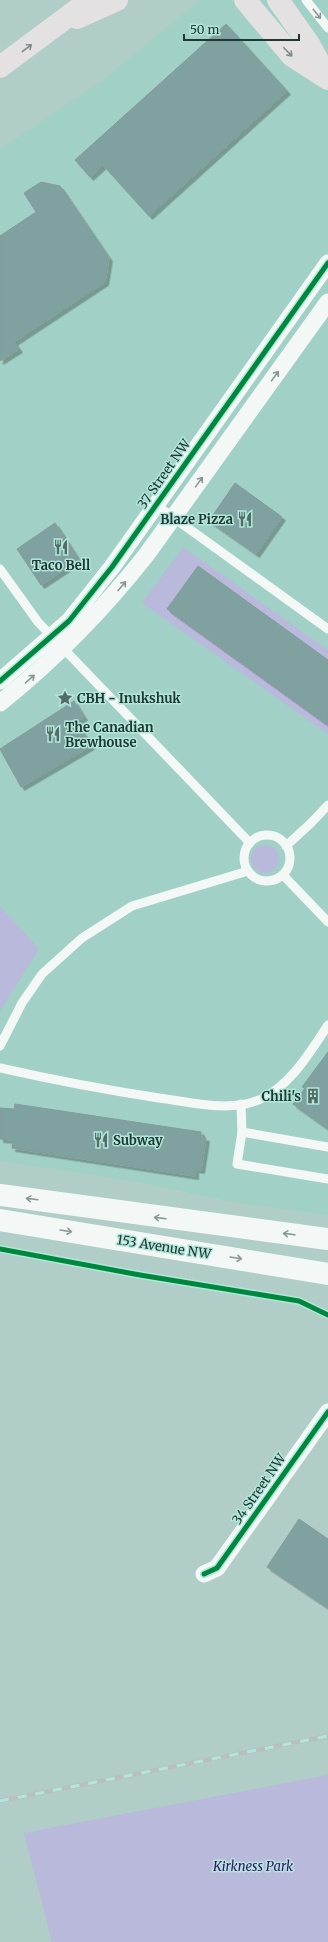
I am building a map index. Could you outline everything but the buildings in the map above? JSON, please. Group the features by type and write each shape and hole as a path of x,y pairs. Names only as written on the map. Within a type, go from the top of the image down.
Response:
{"main road":[{"path":"0,67 90,0"},
{"path":"54,28 117,0"},
{"path":"237,0 251,8 292,56 328,79"},
{"path":"278,0 309,44 328,79"},
{"path":"0,1195 328,1239"},
{"name":"153 Avenue NW","path":"0,1220 328,1274"},
{"path":"294,1268 328,1288"}],"street":[{"name":"37 Street NW","path":"0,681 58,643 69,621 112,567 328,263"},
{"name":"37 Street NW","path":"0,704 58,643 122,586 174,518 328,302"},
{"name":"34 Street NW","path":"204,1574 217,1568 328,1412"}],"lane":[{"path":"306,0 328,28"},
{"path":"156,505 328,629"},
{"path":"0,569 38,622 250,843"},
{"path":"286,846 328,805"},
{"path":"264,836 280,840 286,846 289,853 289,861 283,875 277,879 268,881 260,880 248,871 244,863 244,854 250,843 257,838 264,836"},
{"path":"0,1046 22,1003 42,974 62,954 86,934 132,906 248,871"},
{"path":"283,875 328,922"},
{"path":"0,1068 72,1084 146,1096 208,1105 240,1104 260,1099 284,1084 293,1074 328,1025"},
{"path":"240,1104 242,1132 237,1164 328,1179"},
{"path":"242,1132 328,1147"}],"shaded area":[{"path":"200,0 328,0 328,1215 238,1203 132,1181 0,1161 0,149 104,79"}],"green space":[{"path":"183,547 328,650 328,734 142,603"},
{"path":"265,845 275,849 279,859 275,869 265,873 255,869 251,859 255,849"},
{"path":"0,906 39,949 0,1011"},
{"name":"Kirkness Park","path":"328,1775 328,1942 52,1942 24,1833"}],"railway":[{"path":"0,1801 328,1736"}],"cycle path":[{"path":"0,681 69,621 112,567 328,263"},
{"path":"0,1249 140,1275 299,1301 328,1315"},
{"path":"204,1574 217,1568 328,1412"}],"place":[{"name":"Blaze Pizza","path":"245,519"},
{"name":"Taco Bell","path":"61,547"},
{"name":"CBH - Inukshuk","path":"65,698"},
{"name":"The Canadian Brewhouse","path":"53,734"},
{"name":"Chili's","path":"313,1096"},
{"name":"Subway","path":"101,1140"}]}
